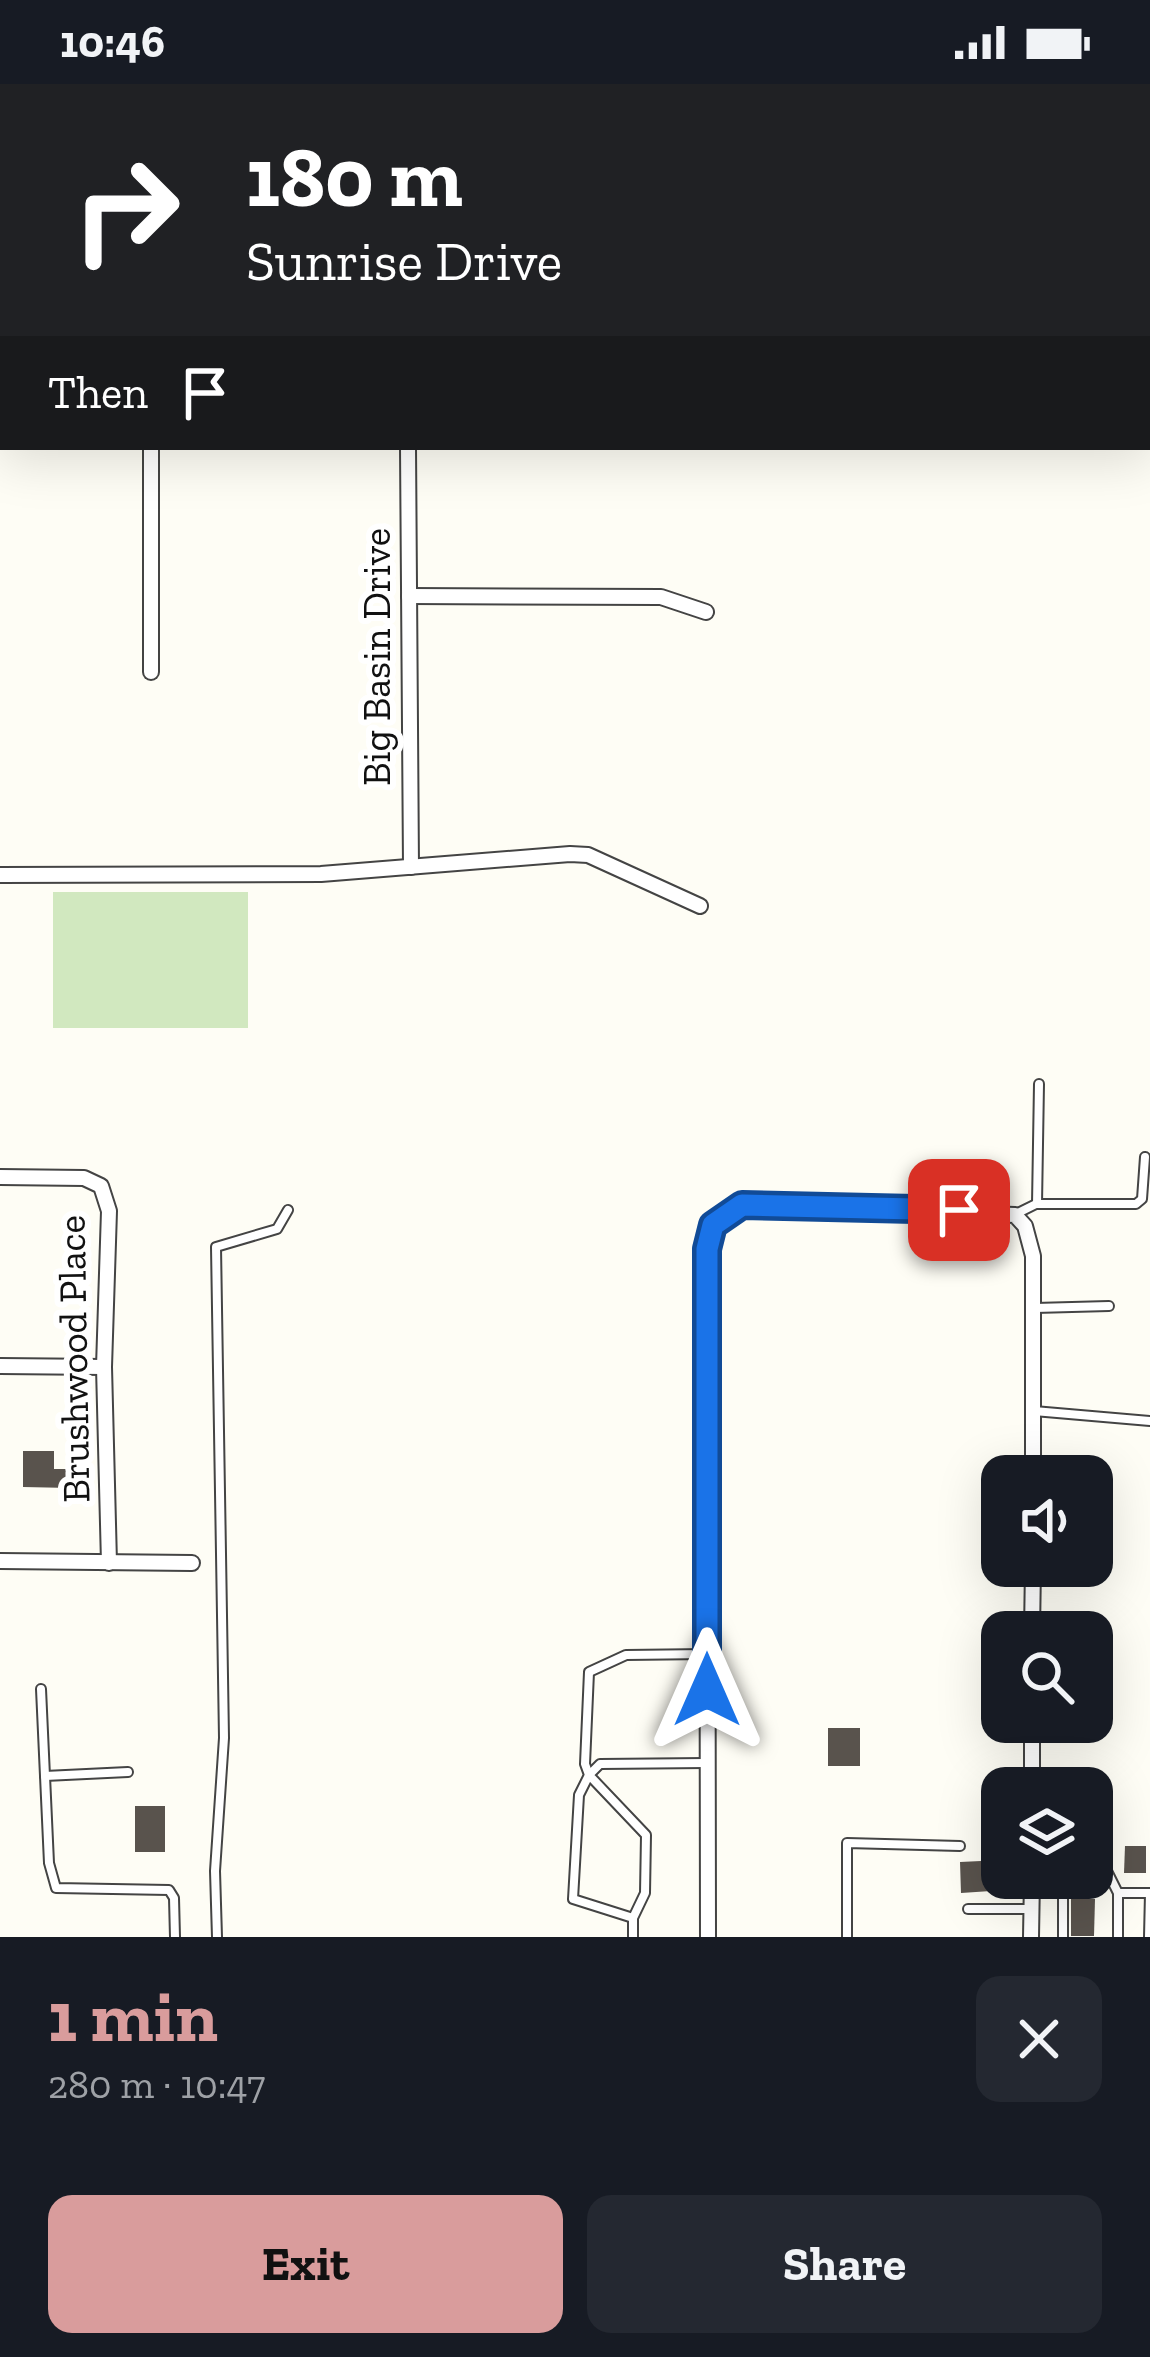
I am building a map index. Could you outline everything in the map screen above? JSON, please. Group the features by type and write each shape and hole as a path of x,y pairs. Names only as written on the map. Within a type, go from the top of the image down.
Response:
{"street":[{"path":"151,450 151,672"},
{"name":"Big Basin Drive","path":"408,450 411,867"},
{"path":"409,596 661,597 706,612"},
{"path":"0,875 321,874 549,854 588,855 700,905"},
{"name":"Brushwood Place","path":"0,1177 84,1178 101,1186 109,1211 104,1367 109,1563"},
{"path":"708,1937 707,1249 713,1225 742,1205 1015,1215 1025,1226 1033,1256 1033,1455"},
{"path":"0,1366 104,1367"},
{"path":"0,1561 192,1563"},
{"path":"1031,1937 1032,1899"}],"lane":[{"path":"1037,1204 1039,1084"},
{"path":"1015,1215 1037,1204 1136,1204 1142,1199 1145,1157"},
{"path":"218,1937 215,1871 224,1738 216,1246 277,1228 288,1210"},
{"path":"1033,1308 1109,1306"},
{"path":"1033,1411 1150,1421"},
{"path":"633,1937 633,1918 646,1893 646,1835 589,1775 585,1764 589,1672 626,1655 707,1654"},
{"path":"41,1689 49,1863 56,1888 169,1890 175,1937"},
{"path":"633,1918 573,1899 579,1795 600,1764 708,1762"},
{"path":"45,1776 128,1772"},
{"path":"847,1937 847,1844 960,1846"},
{"path":"1113,1882 1118,1892 1118,1937"},
{"path":"1118,1892 1150,1893 1150,1937"},
{"path":"1063,1899 1063,1937"},
{"path":"968,1909 1032,1909"}],"green space":[{"path":"53,892 248,892 248,1028 53,1028"}],"building":[{"path":"23,1451 54,1451 54,1469 71,1469 71,1488 23,1487"},
{"path":"828,1728 860,1728 860,1766 828,1766"},
{"path":"135,1806 165,1806 165,1852 135,1852"},
{"path":"1125,1846 1146,1846 1146,1873 1124,1873"},
{"path":"981,1861 981,1892 961,1893 960,1862"},
{"path":"1071,1899 1095,1899 1094,1936 1071,1936"}],"route":[{"path":"707,1690 707,1249 713,1225 742,1205 959,1210"}]}
